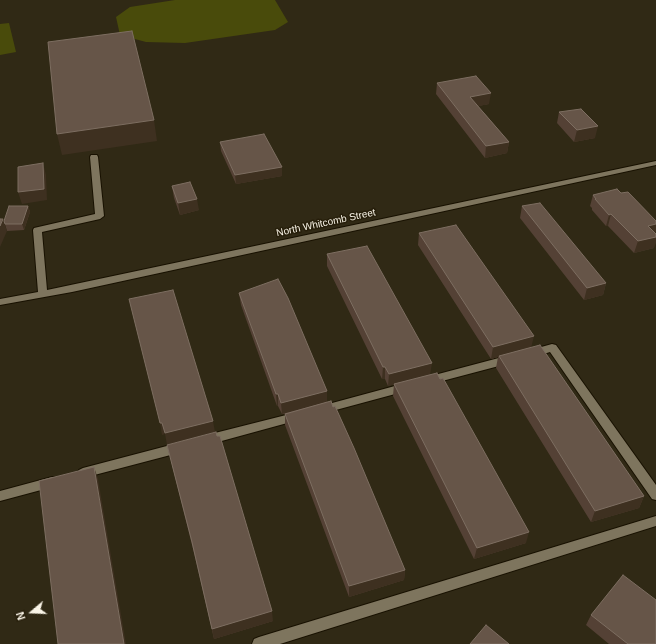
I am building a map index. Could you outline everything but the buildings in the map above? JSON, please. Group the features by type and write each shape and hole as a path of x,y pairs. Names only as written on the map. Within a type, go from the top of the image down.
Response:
{"lane":[{"path":"43,294 37,230 100,216 94,156"},
{"name":"North Whitcomb Street","path":"0,302 656,163"},
{"path":"0,496 552,348 656,495"},
{"path":"259,644 656,520"}],"shaded area":[{"path":"175,0 275,0 288,22 275,30 185,43 146,42 120,35 116,17 130,7"},
{"path":"9,23 16,52 0,55 0,24"}]}
